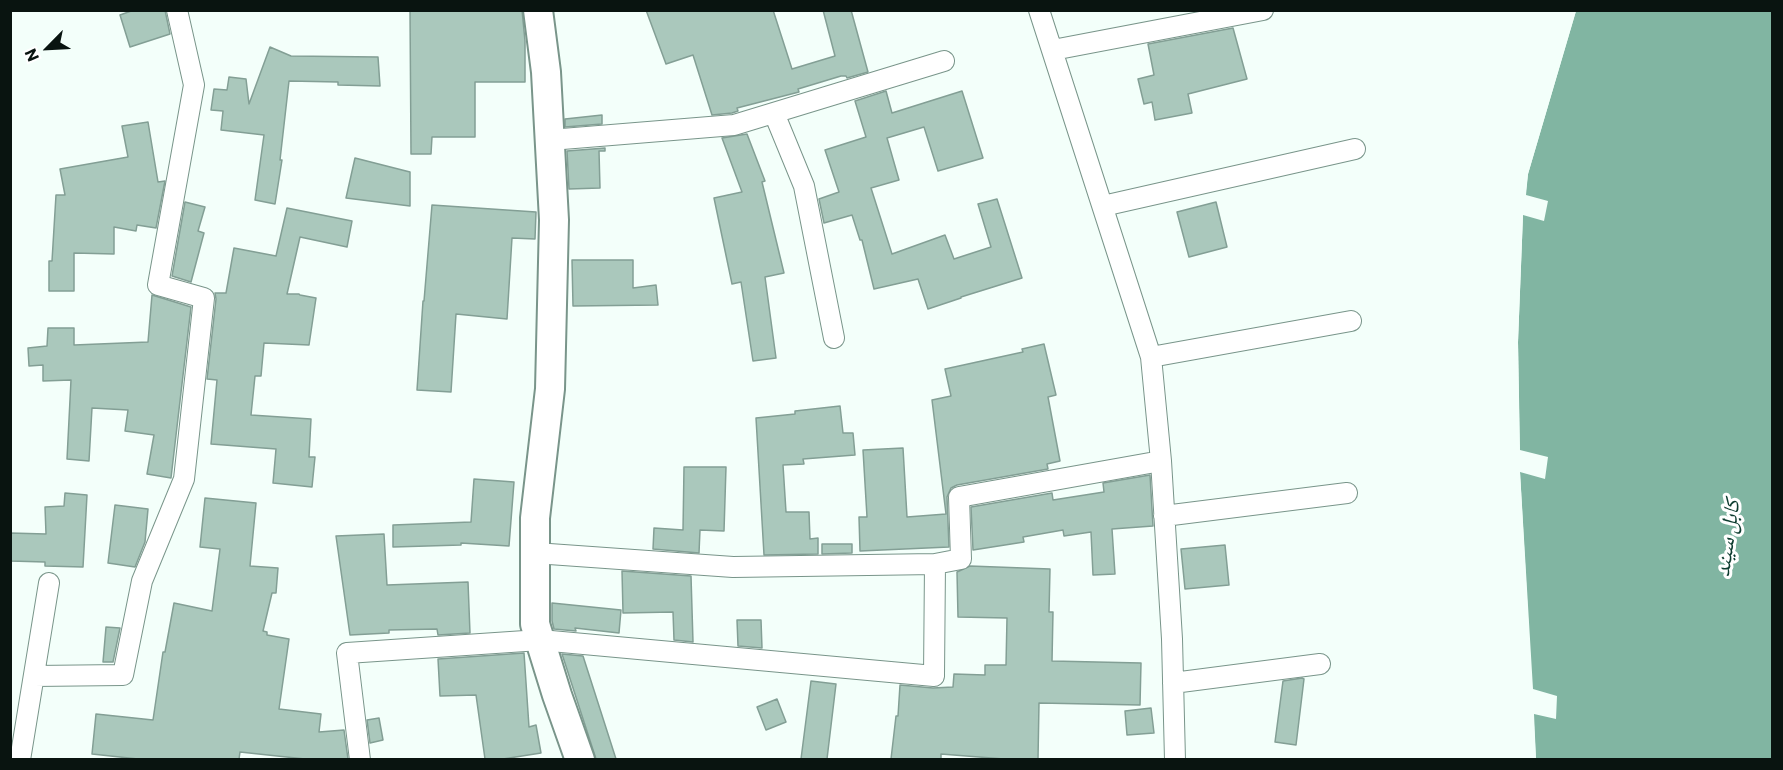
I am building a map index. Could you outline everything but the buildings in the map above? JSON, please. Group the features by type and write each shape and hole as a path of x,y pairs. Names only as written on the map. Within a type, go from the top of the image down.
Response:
{"street":[{"path":"34,676 123,675 142,581 184,478 204,298 158,285 194,85 177,10"},
{"path":"538,10 546,72 554,220 549,389 535,518 535,624 580,759"},
{"path":"1040,10 1151,357 1161,461 1173,683 1174,759"},
{"path":"1053,50 1263,10"},
{"path":"550,140 734,124 944,62"},
{"path":"774,113 804,186 834,338"},
{"path":"1103,206 1354,149"},
{"path":"1151,357 1351,321"},
{"path":"535,553 733,567 935,564 961,559 959,497 1161,461"},
{"path":"1164,516 1347,493"},
{"path":"360,759 347,653 540,640 934,676 935,564"},
{"path":"20,759 49,583"},
{"path":"1173,683 1320,664"}],"water":[{"name":"کابل سيند","path":"1576,11 1772,11 1772,759 1536,760 1520,472 1518,342 1523,215 1528,174"}],"pier":[{"path":"1573,10 1576,11 1528,174 1526,195 1548,201 1544,221 1523,215 1518,342 1520,450 1548,457 1545,479 1520,472 1533,689 1557,696 1556,719 1534,714 1536,759 1533,760 1517,472 1515,342 1520,214 1525,173"}]}
